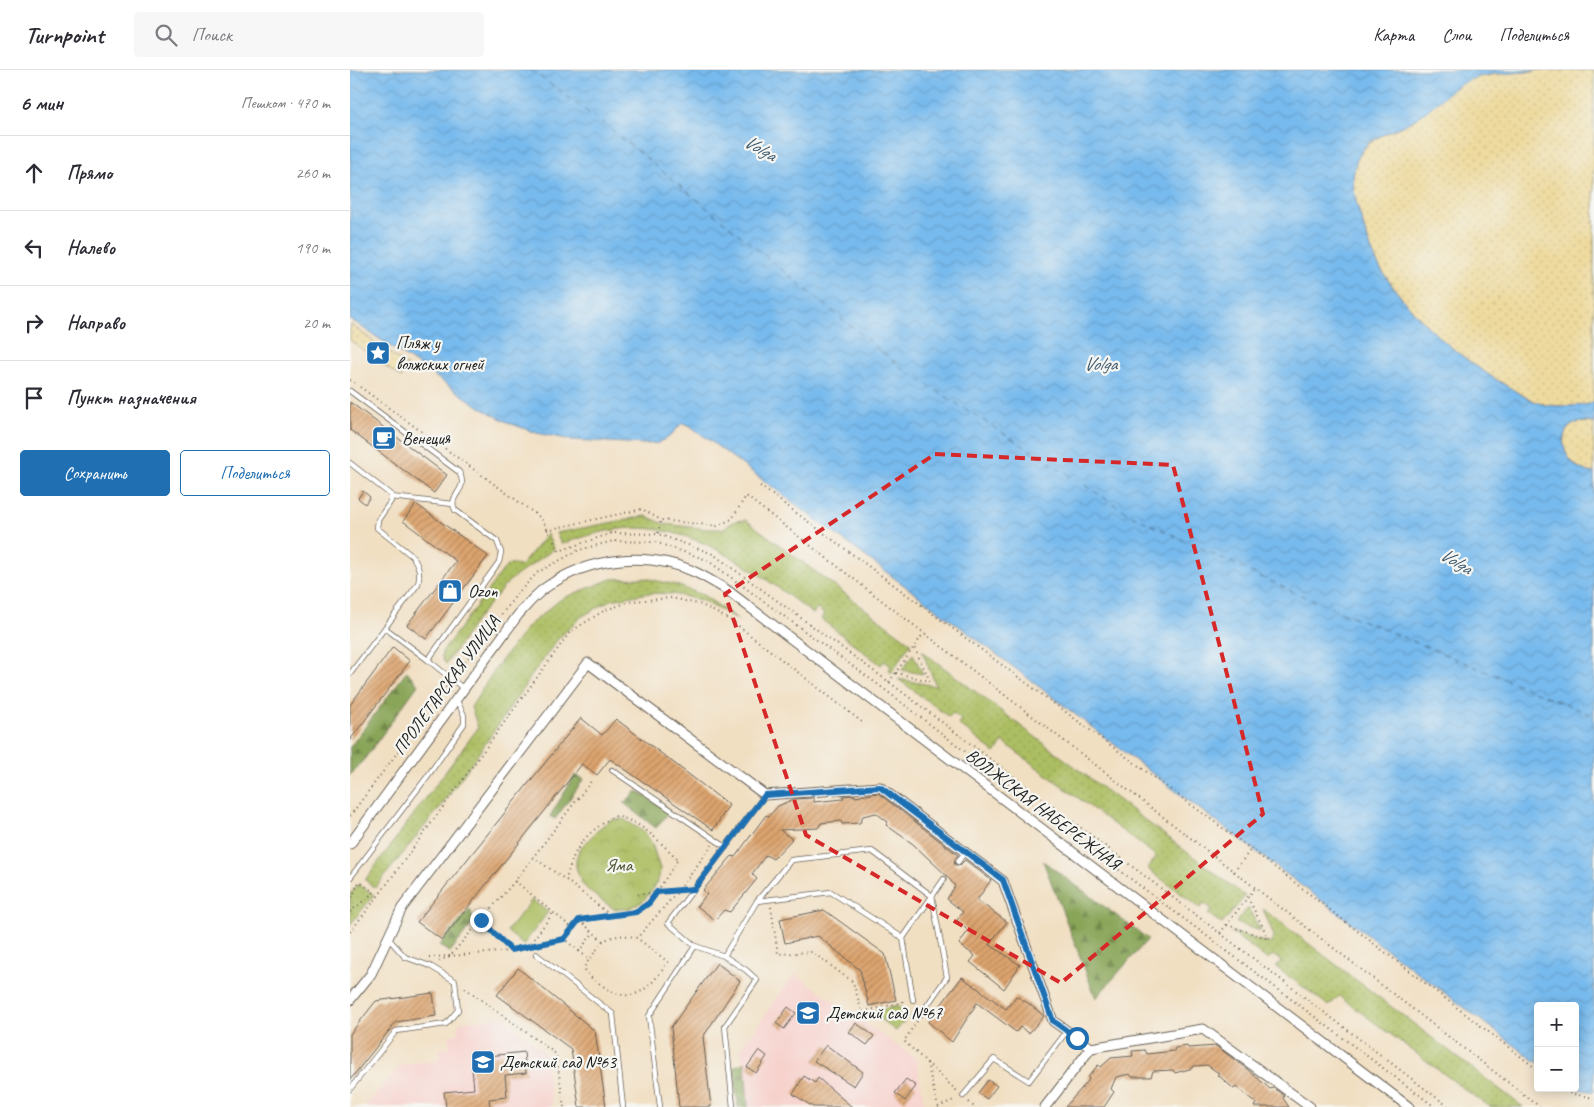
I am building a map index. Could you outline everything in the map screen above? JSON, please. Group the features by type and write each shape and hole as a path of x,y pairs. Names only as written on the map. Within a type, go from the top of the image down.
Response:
{"street":[{"name":"ПРОЛЕТАРСКАЯ УЛИЦА","path":"350,844 518,615 544,589 570,573 597,564 623,559 646,560"},
{"name":"ВОЛЖСКАЯ НАБЕРЕЖНАЯ","path":"646,560 672,564 696,573 727,590 1409,1107"},
{"path":"350,1000 371,974 402,908 588,663 765,795 880,787 966,851 1003,880 1053,1021 1091,1048"},
{"path":"1045,1107 1091,1048 1203,1029 1310,1107"}],"lane":[{"path":"350,390 459,472 462,487 454,498 455,510 497,541 500,548 500,558 428,660"},
{"path":"350,463 389,493 391,497 390,503 378,520 377,528 414,558 419,568 420,576 418,584 350,674"},
{"path":"391,497 453,504"},
{"path":"385,628 464,689"},
{"path":"350,878 427,777 464,724 464,715 456,700"},
{"path":"612,770 726,847"},
{"path":"733,1107 725,1026 758,980 724,956 695,946 668,923 765,795"},
{"path":"724,956 757,901 791,860 872,851 932,896 947,977 921,1014"},
{"path":"958,862 966,851"},
{"path":"913,1000 903,938 944,879"},
{"path":"757,901 831,892 903,938"},
{"path":"350,1089 396,1031 446,1024 458,1010 454,981 430,966 405,957 387,937"},
{"path":"660,1107 649,1016 695,946"},
{"path":"536,954 613,1014 623,1107"},
{"path":"963,1096 994,1059 1029,1081 1067,1031"}],"path":[{"path":"350,380 541,518 559,551 612,533 658,534 713,554 890,682 1449,1107"},
{"path":"760,486 1251,849 1534,1067"},
{"path":"547,530 642,510 661,520 717,526 732,519 746,496 1540,1107"},
{"path":"658,534 661,520"},
{"path":"350,816 517,594 538,572 579,550 612,541 655,542 708,560 884,689 1144,889 1435,1107"},
{"path":"350,932 379,895 570,632 605,610 633,601 672,598 702,605 732,621 862,722"},
{"path":"890,682 924,633"},
{"path":"896,673 930,681 914,647"},
{"path":"430,966 450,956 514,880 592,780"},
{"path":"423,957 450,956 528,947 564,939 579,920 636,912 649,903 678,859 643,828 627,818 614,816 595,827 576,848 566,880"},
{"path":"637,938 679,890 716,840"},
{"path":"1234,872 1251,849"},
{"path":"533,856 610,915"},
{"path":"514,880 572,928"},
{"path":"350,902 359,882 374,892 350,912"},
{"path":"1220,933 1255,888"},
{"path":"634,895 694,889"},
{"path":"1227,925 1269,939 1248,898"},
{"path":"770,900 778,954 812,952 853,982 862,1012 903,1002 921,1014 904,1041 963,1096 938,1107 926,1062"},
{"path":"528,947 553,913"},
{"path":"481,920 511,950"},
{"path":"579,920 603,941"},
{"path":"579,951 594,932"},
{"path":"627,935 637,938 668,962 647,989 629,996 613,994 586,974 584,967 603,941 613,936 627,935"},
{"path":"564,939 590,960"},
{"path":"454,981 556,1054 564,1107"},
{"path":"1567,1092 1594,1098"}],"highlighted area":[{"path":"935,454 1173,465 1263,814 1061,983 806,835 725,594"}],"shaded area":[{"name":"Детский сад №67","path":"795,974 916,1059 924,1103 920,1107 745,1107 741,1048"},
{"name":"Детский сад №63","path":"502,1017 544,1052 552,1107 364,1107 403,1064 439,1061 439,1049 449,1048 449,1035 458,1034 459,1022"}],"green space":[{"path":"646,516 664,524 706,529 722,529 735,521 746,520 911,643 891,673 889,670 891,666 884,661 881,665 821,619 824,614 817,608 813,614 774,585 731,557 708,545 684,536 661,530 626,528 598,533 561,544 556,533"},
{"path":"547,534 554,549 509,581 479,616 446,664 442,658 442,652 503,570 509,564 520,567"},
{"path":"645,578 676,585 703,595 739,620 701,600 673,594 649,593 611,600 581,617 558,639 441,806 375,888 365,880 478,728 471,707 495,669 528,626 561,599 611,579"},
{"path":"922,651 1245,896 1222,924 1208,914 1212,909 1204,903 1200,908 1148,869 1156,856 1003,742 995,753 958,724 961,719 953,713 949,717 898,679 936,686"},
{"path":"913,654 923,674 902,670"},
{"path":"407,671 418,685 366,757 350,775 350,747"},
{"path":"575,775 584,779 555,819 550,816"},
{"path":"637,791 670,811 656,828 624,803"},
{"name":"Яма","path":"623,819 645,832 652,844 660,869 654,888 642,902 628,909 614,909 582,884 576,867 576,859 580,848 602,826 611,820"},
{"path":"1043,861 1148,939 1096,998"},
{"path":"358,884 374,895 350,925 350,895"},
{"path":"532,900 548,912 523,945 507,931"},
{"path":"1248,908 1261,931 1236,923"},
{"path":"470,909 474,922 450,952 439,946"},
{"path":"1263,909 1523,1107 1491,1107 1339,996 1329,1006 1276,967 1281,961 1273,955 1268,960 1231,932 1272,944 1274,936"},
{"path":"897,1006 909,1015 896,1031 871,1012"},
{"path":"745,1062 748,1107 738,1107 734,1067"}],"sand":[{"path":"1539,70 1594,70 1594,401 1584,405 1546,405 1530,399 1487,374 1437,335 1408,305 1382,271 1372,251 1354,193 1354,170 1359,156 1364,149 1377,138 1417,118 1449,90 1470,79"},
{"name":"Пляж у волжских огней","path":"350,324 407,366 401,378 350,340"},
{"path":"1577,422 1594,423 1594,473 1576,466 1565,451 1564,435"}],"water":[{"name":"Volga","path":"350,70 1539,70 1487,75 1461,84 1417,118 1367,144 1356,163 1353,178 1356,200 1364,229 1378,264 1408,305 1437,335 1487,374 1535,402 1546,405 1572,406 1587,405 1594,401 1594,423 1580,422 1570,426 1565,434 1564,443 1566,453 1572,462 1582,469 1594,473 1594,1092 1579,1089 1579,1002 1534,1002 1534,1060 995,653 689,425 682,423 669,437 658,443 645,444 572,440 537,433 509,423 483,409 350,319"}],"building":[{"path":"350,402 447,475 434,493 350,430"},
{"path":"363,491 370,497 365,504 358,498"},
{"path":"416,504 488,556 426,639 407,625 456,561 403,521"},
{"path":"393,647 410,661 350,740 350,705"},
{"path":"581,718 602,735 616,719 729,805 713,830 610,759 597,775 582,764 442,940 417,922"},
{"path":"878,793 958,855 954,861 955,865 960,865 965,860 991,880 977,900 1007,922 989,944 1020,965 1004,989 970,962 975,956 959,944 968,931 957,920 963,912 947,899 955,886 913,844 886,825 888,822 876,813 863,816 860,823 842,824 841,821 821,823 818,828 780,830 792,839 773,859 766,855 752,874 757,879 730,912 724,910 715,920 697,906 707,894 703,890 732,856 735,857 766,815 769,816 778,806 794,799 814,798 814,802 843,799 843,796 855,795 855,797"},
{"path":"824,910 885,954 896,1000 869,1006 860,970 818,936 785,943 780,919"},
{"path":"717,963 740,981 703,1037 711,1107 679,1107 671,1027"},
{"path":"518,968 595,1031 606,1107 579,1107 571,1049 497,995"},
{"path":"962,977 1006,1009 1016,996 1044,1016 1029,1033 1020,1027 1016,1032 977,1003 952,1042 928,1022"},
{"path":"433,993 436,1016 396,1022 350,1080 350,1034 376,1001"},
{"path":"788,1007 796,1013 784,1029 776,1023"},
{"path":"856,1023 874,1036 867,1045 849,1032"},
{"path":"826,1045 863,1072 854,1086 814,1061"},
{"path":"1187,1046 1188,1048 1216,1046 1270,1089 1274,1088 1284,1096 1283,1098 1289,1107 1254,1107 1256,1103 1236,1087 1234,1089 1218,1075 1220,1074 1207,1065 1194,1066 1193,1068 1175,1073 1173,1070 1153,1071 1151,1077 1132,1077 1130,1074 1116,1077 1111,1089 1114,1092 1104,1107 1065,1107 1089,1080 1088,1077 1098,1065 1101,1067 1111,1058 1133,1056 1132,1051 1145,1050 1147,1054 1174,1051 1175,1048"},
{"path":"759,1050 767,1056 756,1073 747,1067"},
{"path":"524,1052 526,1073 505,1075 507,1097 489,1099 490,1107 446,1107 444,1092 474,1089 471,1058"},
{"path":"804,1076 815,1083 818,1078 852,1107 813,1107 793,1094"},
{"path":"906,1079 916,1086 905,1101 895,1093"},
{"path":"988,1080 997,1086 987,1099 978,1093"}],"ferry route":[{"path":"531,70 612,130 903,369 1133,516 1291,591 1594,716"}],"place":[{"name":"Пляж у волжских огней","path":"378,353"},
{"name":"Венеция","path":"384,438"},
{"name":"Ozon","path":"450,591"},
{"name":"Детский сад №67","path":"808,1013"},
{"name":"Детский сад №63","path":"483,1062"}],"route":[{"path":"481,920 511,950 564,939 579,920 636,912 649,903 657,892 694,889 765,795 880,787 1003,880 1053,1021 1077,1038"}]}
